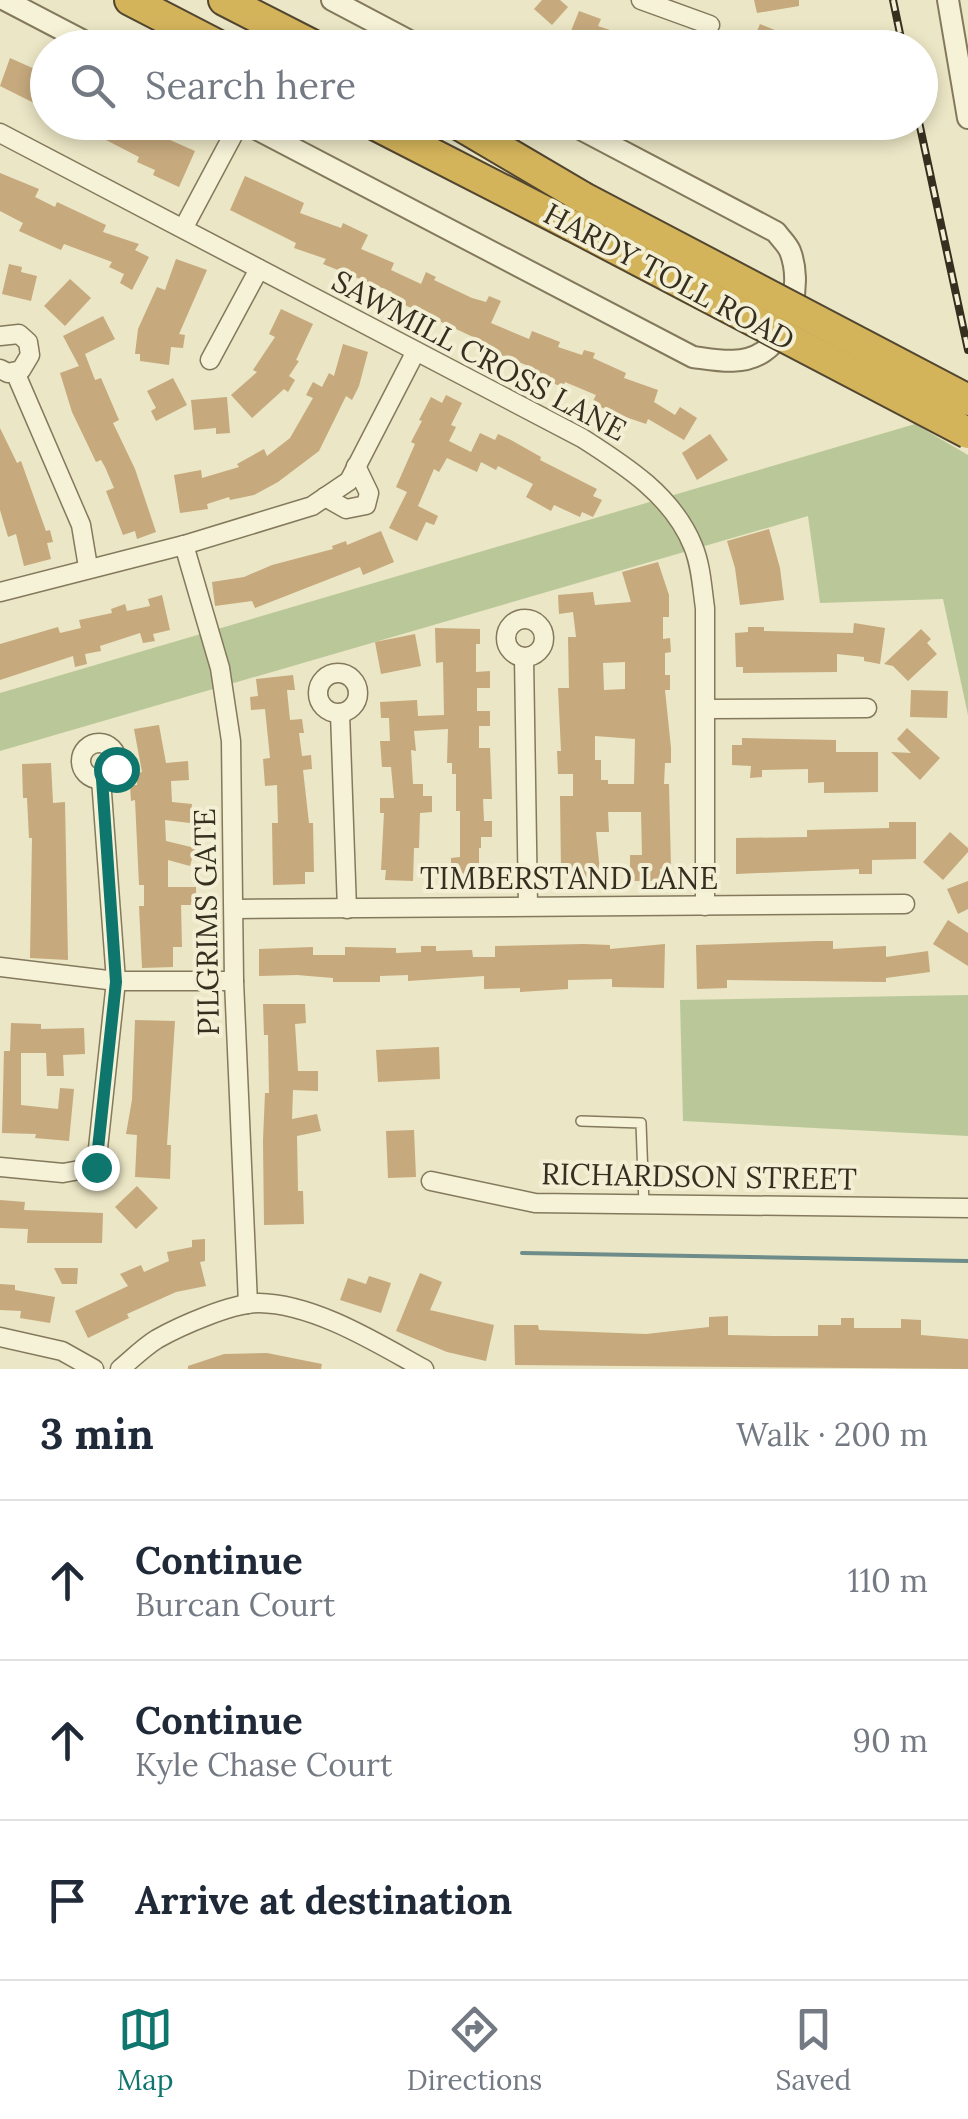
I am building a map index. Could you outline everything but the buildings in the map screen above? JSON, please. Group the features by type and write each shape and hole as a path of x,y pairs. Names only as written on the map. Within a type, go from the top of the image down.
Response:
{"highway":[{"path":"130,0 188,30"},
{"path":"224,0 283,30"},
{"path":"270,0 312,30"},
{"name":"HARDY TOLL ROAD","path":"412,140 576,211 968,400"},
{"name":"HARDY TOLL ROAD","path":"480,140 576,211 968,434"}],"street":[{"path":"6,0 64,30"},
{"path":"332,0 390,30"},
{"path":"641,0 710,25"},
{"path":"948,0 968,118"},
{"name":"SAWMILL CROSS LANE","path":"0,133 582,438 624,464 658,494 693,544 701,573 706,708 705,906"},
{"path":"184,227 231,140"},
{"path":"276,140 693,357 734,362 764,352 790,319 795,276 789,250 776,232 601,140"},
{"path":"210,360 260,269"},
{"path":"0,336 12,332 28,342 29,361 7,371 82,525 88,567"},
{"path":"0,592 184,545 312,506 349,481 415,352"},
{"path":"325,497 346,510 366,505 369,493 356,466"},
{"name":"PILGRIMS GATE","path":"184,545 220,668 231,741 234,980 248,1304"},
{"path":"524,657 528,906"},
{"path":"706,708 867,708"},
{"path":"340,713 347,909"},
{"path":"0,1167 63,1173 96,1167 116,982 102,779"},
{"name":"TIMBERSTAND LANE","path":"234,909 905,904"},
{"path":"0,966 116,982 234,980"},
{"name":"RICHARDSON STREET","path":"431,1181 535,1203 968,1208"},
{"path":"120,1369 155,1340 248,1304 287,1308 354,1330 424,1369"},
{"path":"0,1338 62,1351 94,1369"}],"lane":[{"path":"581,1121 641,1124 644,1205"}],"green space":[{"path":"915,424 968,455 968,715 943,599 820,603 808,516 0,751 0,693"},
{"path":"968,995 968,1136 683,1121 680,1000"}],"waterway":[{"path":"522,1253 968,1261"}],"railway":[{"path":"893,0 899,30"},
{"path":"923,140 968,350"}],"route":[{"path":"96,1167 116,982 102,779 116,769"}]}
